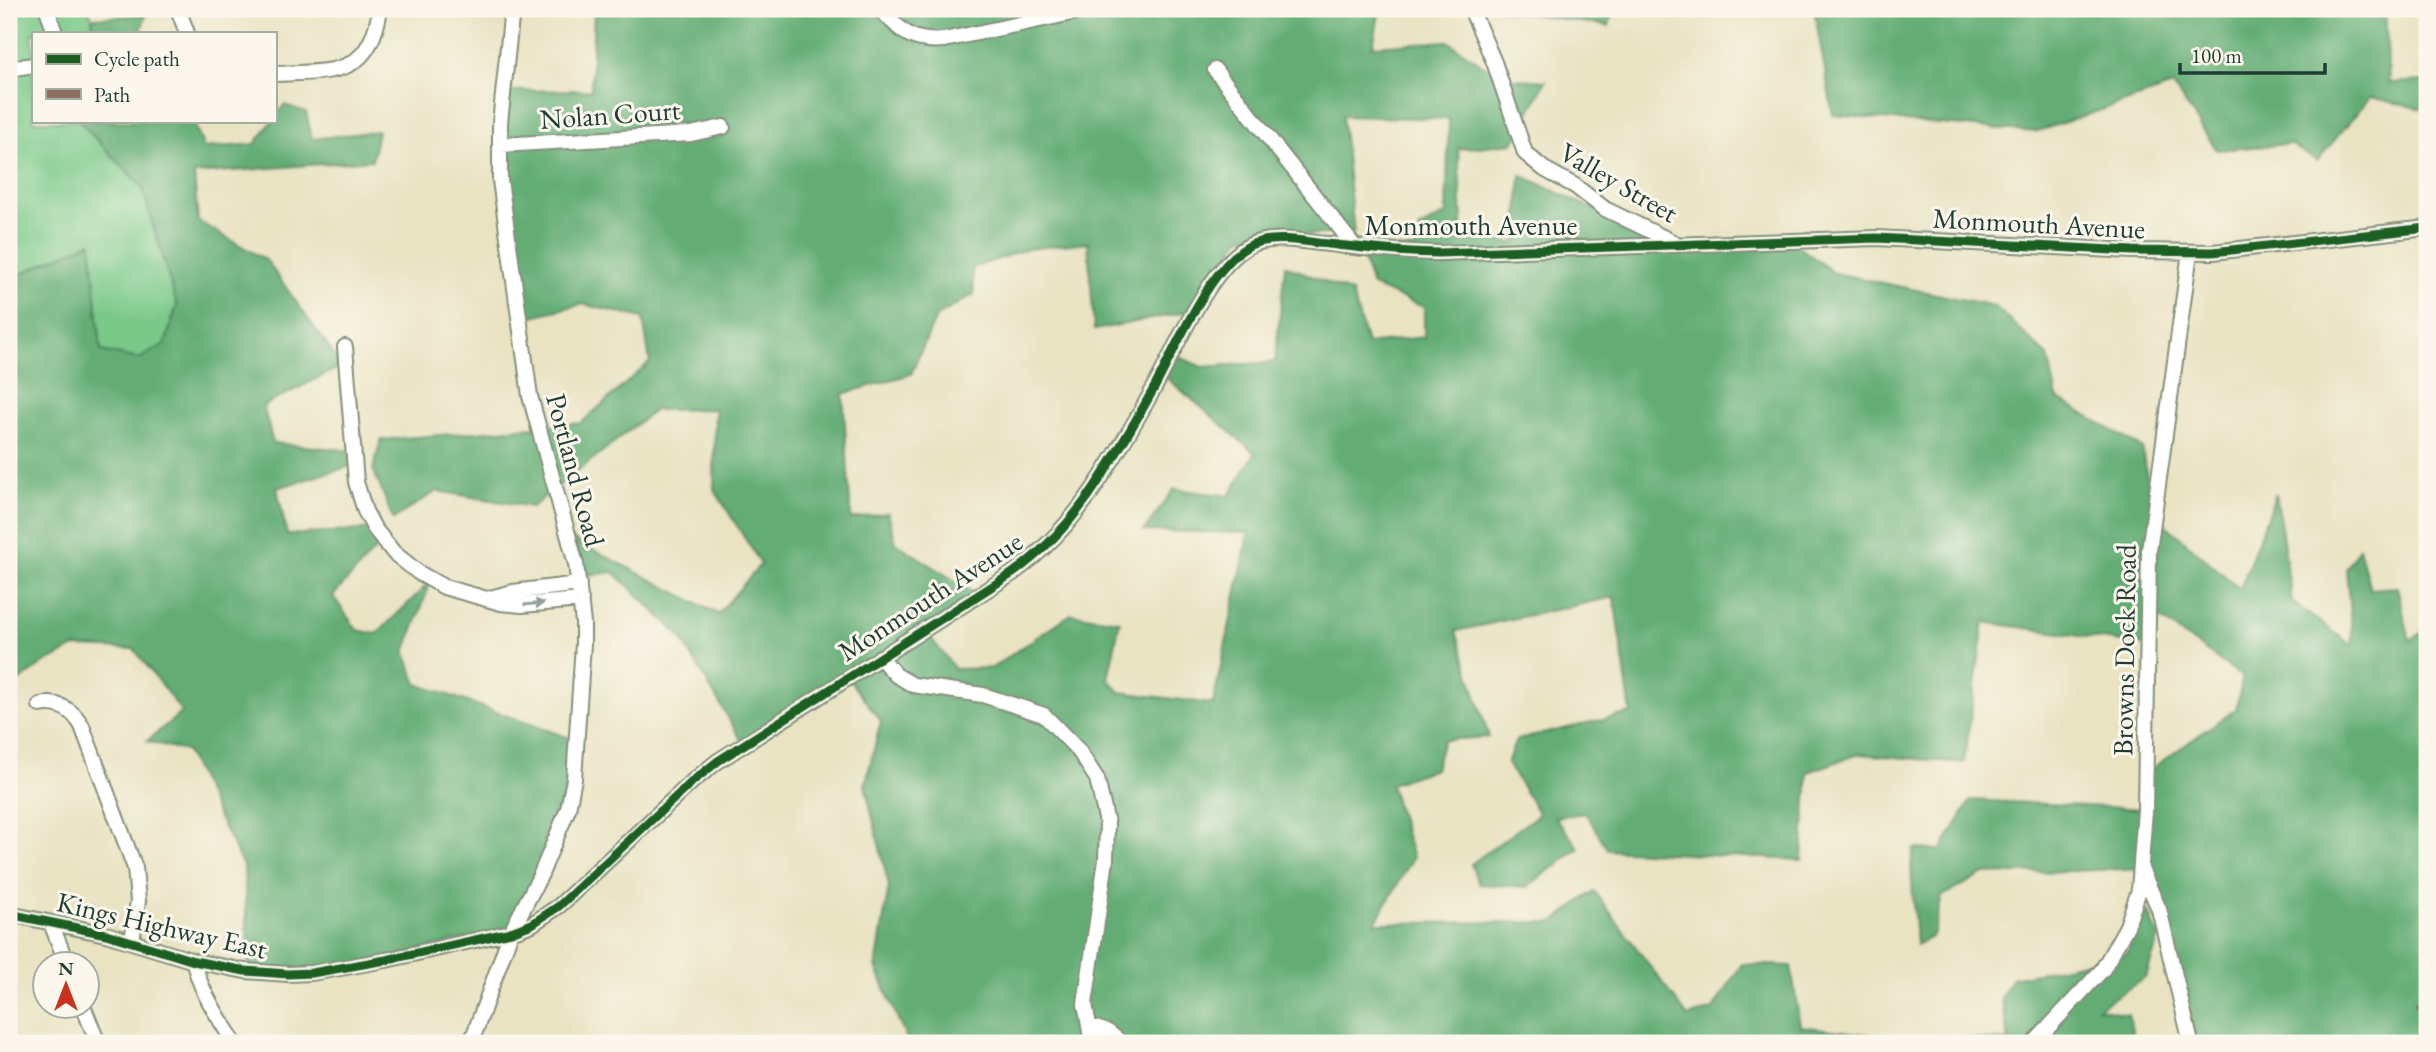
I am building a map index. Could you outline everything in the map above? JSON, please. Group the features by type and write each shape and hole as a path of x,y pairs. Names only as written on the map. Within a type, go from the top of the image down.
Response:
{"street":[{"path":"47,9 55,32"},
{"path":"178,9 187,32"},
{"path":"276,74 339,69 354,64 372,41 377,30 380,9"},
{"name":"Portland Road","path":"471,1043 511,932 564,824 574,779 583,643 581,600 572,548 530,396 500,180 500,145 512,9"},
{"path":"880,9 904,33 927,41 1091,9"},
{"name":"Valley Street","path":"1471,9 1494,62 1525,153 1544,169 1575,186 1605,209 1678,244"},
{"path":"9,69 32,65"},
{"path":"1215,70 1355,247"},
{"name":"Nolan Court","path":"500,145 691,134 723,127"},
{"name":"Monmouth Avenue","path":"511,932 532,924 559,906 683,790 718,761 1013,573 1052,541 1104,473 1154,389 1200,297 1240,251 1260,241 1274,240 1411,253 1876,238 2213,252 2427,228"},
{"name":"Browns Dock Road","path":"2190,252 2149,551 2142,871 2159,909 2191,1043"},
{"path":"345,346 354,471 359,496 374,528 394,554 444,587 501,603 522,605 581,600"},
{"path":"488,598 513,592 579,584"},
{"path":"880,657 896,675 913,685 983,695 1044,715 1079,751 1097,779 1107,823 1106,860 1085,1004 1092,1043"},
{"path":"40,705 53,704 70,711 78,719 87,738 135,867 138,901 132,942"},
{"path":"2034,1043 2110,959 2127,926 2139,890 2142,871"},
{"name":"Kings Highway East","path":"9,914 132,942 194,961 245,971 288,974 312,973 386,960 511,932"},
{"path":"51,923 62,950"},
{"path":"194,961 196,973 205,992 234,1043"},
{"path":"89,1020 98,1043"},
{"path":"1089,1026 1108,1032 1122,1043"}],"green space":[{"path":"9,9 88,9 94,32 32,32 32,122 80,122 142,187 177,305 165,344 139,359 101,351 91,242 9,279"},
{"path":"594,9 1380,9 1373,46 1448,41 1501,78 1546,81 1513,143 1458,149 1463,238 1516,243 1521,175 1667,244 1789,239 1834,273 1994,306 2048,356 2057,398 2142,448 2153,514 2240,589 2276,493 2292,602 2353,646 2346,569 2359,548 2370,589 2397,587 2410,640 2427,630 2427,1043 2196,1043 2149,868 1984,874 1942,896 1933,936 1916,945 1911,865 1914,849 1941,850 1971,800 2145,809 2148,771 2236,709 2243,677 2148,610 2144,645 1984,622 1964,763 1859,754 1808,772 1802,860 1608,850 1586,813 1555,817 1579,848 1527,887 1479,884 1471,864 1539,814 1507,763 1516,740 1631,713 1614,597 1456,631 1489,737 1443,740 1435,769 1390,784 1413,858 1375,923 1553,922 1594,891 1688,1017 1713,1009 1742,964 1791,966 1800,1026 1896,1038 1903,1043 913,1043 905,1036 876,967 889,886 865,785 881,721 848,679 743,743 680,636 614,572 580,576 570,538 718,614 761,564 714,489 715,409 655,410 532,507 437,491 393,519 373,469 381,440 581,423 650,362 643,318 582,304 520,319 497,157 505,91 591,90","holes":["1342,116 1449,119 1446,214 1420,228 1416,249 1359,247 1372,286 1424,307 1424,337 1367,344 1352,293 1285,265 1275,362 1202,367 1171,353 1161,373 1255,453 1229,496 1174,489 1144,531 1249,533 1213,704 1120,692 1108,679 1120,621 1071,614 992,668 955,669 924,629 977,595 896,543 888,513 851,519 843,394 911,374 936,317 974,294 972,268 1027,249 1088,242 1094,330 1196,310 1241,237 1354,233"]},
{"path":"1499,9 1613,9 1609,26"},
{"path":"1814,9 2221,9 2285,13 2286,9 2385,9 2389,83 2427,81 2427,110 2370,97 2317,161 2290,144 2217,150 2173,86 2036,132 1833,115"},
{"path":"146,15 140,32 94,32 92,18"},
{"path":"284,105 306,112 312,139 378,131 372,160 194,174 198,221 266,260 342,366 263,406 273,443 353,451 351,466 277,488 287,535 376,529 377,548 333,596 357,630 377,634 431,581 405,652 417,684 581,742 568,819 510,929 324,972 249,973 244,868 186,751 147,741 182,712 134,649 75,647 44,663 9,689 9,279 91,242 101,351 139,359 165,344 177,305 142,187 80,122 193,122 204,148 255,144 271,122 276,122 276,116"},
{"path":"2148,910 2159,937 2146,977 2098,1008 2128,1014 2135,1043 1962,1043 1969,1039 2009,1041 2001,997 2013,978 2126,954"}],"marked path":[{"path":"2427,1008 2421,1010 2427,1015"}],"cycle path":[{"path":"9,914 106,934 194,961 245,971 288,974 312,973 386,960 511,932 532,924 559,906 718,761 1013,573 1051,541 1073,517 1102,476 1141,412 1211,283 1242,250 1259,242 1294,240 1439,253 1876,238 2133,251 2213,252 2427,228"}]}
